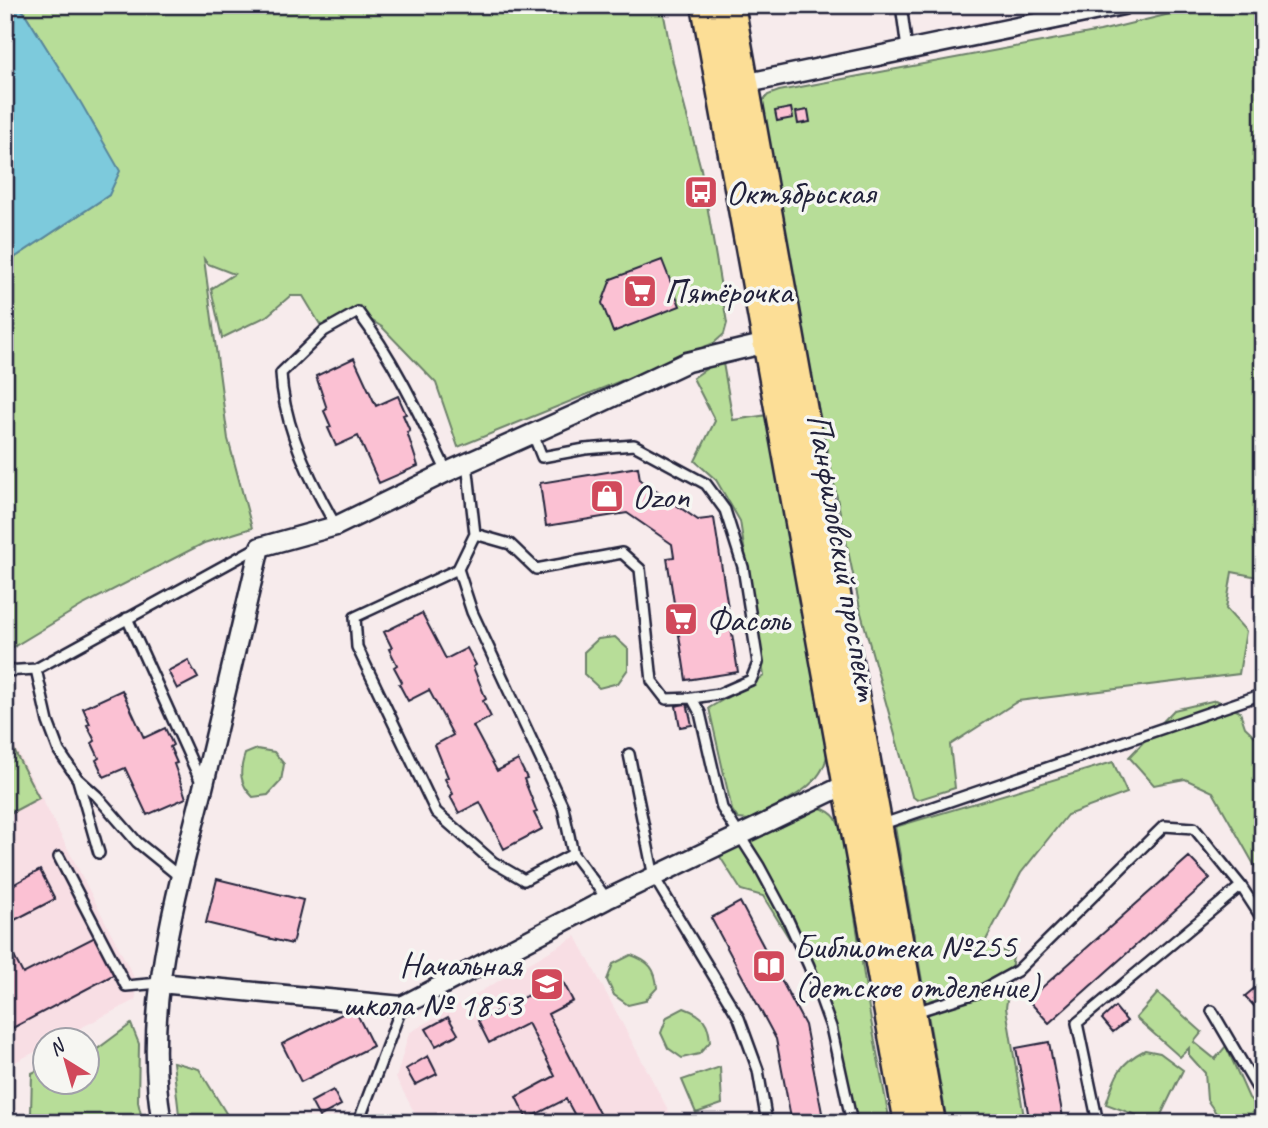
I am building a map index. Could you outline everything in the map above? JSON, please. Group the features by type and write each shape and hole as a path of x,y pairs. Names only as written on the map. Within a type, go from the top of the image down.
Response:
{"main road":[{"name":"Панфиловский проспект","path":"706,5 909,1123"},
{"name":"Панфиловский проспект","path":"730,5 931,1123"}],"street":[{"path":"743,84 1084,9 1123,5"},
{"path":"162,1123 155,1024 160,983 180,877 260,547 336,526 687,362 767,343"},
{"path":"160,983 402,1006 607,900 847,784"}],"lane":[{"path":"901,5 907,50"},
{"path":"336,526 307,475 282,396 281,373 324,331 358,312 379,340 408,390 447,472"},
{"path":"475,534 510,544 536,569 622,553 640,569 652,681 666,699 719,694 751,680 758,663 743,567 725,510 706,484 634,445 585,449 542,457 533,434"},
{"path":"467,463 475,534 458,569 355,617 357,648 436,812 493,862 524,880 573,853"},
{"path":"5,671 36,669 260,547"},
{"path":"458,569 472,612 563,807 573,853 607,900"},
{"path":"127,618 203,787"},
{"path":"36,669 48,722 59,751 77,778 97,796 137,842 180,877"},
{"path":"692,698 700,713 722,808 759,866 809,966 831,1027 852,1123"},
{"path":"878,826 1261,698"},
{"path":"629,754 654,877 739,1018 758,1070 767,1123"},
{"path":"77,778 99,853"},
{"path":"910,1013 979,992 1017,971 1164,827 1194,828 1241,886 1263,920"},
{"path":"59,856 126,986 160,983"},
{"path":"1098,1123 1077,1023 1241,886"},
{"path":"358,1123 402,1006"},
{"path":"1212,1011 1263,1098"}],"shaded area":[{"path":"5,727 138,985 135,1000 84,1026 32,1026 32,1054 5,1067"},
{"name":"Начальная школа № 1853","path":"576,936 675,1123 420,1123 396,1078 409,1033"}],"green space":[{"path":"16,5 662,5 673,63 701,169 727,323 724,334 714,343 458,447 436,383 382,327 358,312 324,331 303,296 290,296 267,316 222,338 211,289 234,274 208,264 204,259 228,439 252,528 204,543 83,605 5,652 5,264 109,195 99,134 24,12"},
{"path":"1215,5 1263,5 1263,578 1232,572 1226,609 1246,631 1239,674 1018,701 950,745 955,788 917,800 912,796 861,613 758,118 758,106 768,95 779,91 1100,31"},
{"path":"723,363 733,420 768,415 827,756 816,779 807,787 749,820 738,819 732,810 709,708 764,676 740,521 716,480 695,461 715,421 693,378 709,367"},
{"path":"615,637 628,649 628,669 618,683 599,688 584,674 584,652 598,639"},
{"path":"1216,700 1240,712 1245,727 1263,744 1263,868 1256,868 1213,792 1185,779 1154,785 1129,757 1174,710"},
{"path":"5,733 39,798 5,816"},
{"path":"257,749 274,752 284,764 281,781 268,795 253,797 245,787 241,772 245,754"},
{"path":"1113,762 1127,793 1067,815 1021,873 985,942 1013,956 1006,1008 1025,1123 947,1123 895,827"},
{"path":"818,807 835,818 843,838 870,1015 890,1123 849,1123 821,990 763,896 741,890 717,852"},
{"path":"631,955 643,960 650,967 657,988 645,1001 628,1005 614,995 607,980 613,964"},
{"path":"1158,993 1202,1032 1194,1042 1215,1059 1226,1046 1249,1098 1263,1112 1263,1123 1223,1123 1207,1100 1205,1073 1189,1055 1189,1048 1180,1057 1136,1018"},
{"path":"684,1008 704,1020 710,1042 699,1054 682,1058 668,1048 661,1033 667,1017"},
{"path":"131,1024 139,1044 138,1102 143,1123 42,1123 31,1113 32,1073 32,1096 102,1096 102,1046"},
{"path":"1145,1050 1160,1053 1183,1070 1157,1123 1106,1104 1123,1066"},
{"path":"173,1062 199,1069 232,1123 180,1123"},
{"path":"720,1067 722,1104 696,1113 682,1080"}],"water":[{"path":"5,5 16,5 24,12 120,171 109,195 5,264"}],"building":[{"path":"791,108 793,118 777,121 775,111"},
{"path":"808,110 810,122 798,124 796,112"},
{"name":"Пятёрочка","path":"662,260 680,306 613,332 602,303 611,279"},
{"path":"354,358 376,406 398,396 406,414 403,415 410,431 407,432 418,466 379,483 358,436 336,446 328,428 331,427 324,411 327,409 316,376"},
{"path":"638,467 640,480 698,520 714,518 738,672 686,680 667,558 674,557 672,544 627,513 546,526 540,483"},
{"path":"422,613 446,659 467,648 476,665 473,667 486,699 483,701 491,717 473,726 497,771 518,760 527,778 524,779 537,812 534,813 542,829 504,849 480,802 459,813 450,796 453,794 445,779 448,777 435,745 453,735 429,690 408,701 399,684 402,682 394,667 397,665 384,632"},
{"path":"188,660 198,678 177,689 168,671"},
{"path":"122,690 144,738 165,728 173,745 170,747 177,763 174,764 186,798 147,815 125,768 104,777 96,760 99,758 92,743 95,741 83,708"},
{"path":"687,703 692,725 680,727 676,706"},
{"path":"1189,857 1210,879 1049,1023 1028,1000"},
{"path":"40,870 55,899 5,925 5,889"},
{"path":"217,879 303,900 292,944 206,923"},
{"path":"740,902 805,1025 824,1123 792,1123 776,1039 711,918"},
{"path":"95,937 115,974 5,1032 5,984 8,982 5,977 5,939 23,974"},
{"path":"561,978 573,1001 548,1014 604,1123 579,1123 566,1099 527,1119 516,1097 555,1076 528,1023 489,1043 478,1021"},
{"path":"1263,981 1263,1016 1245,996"},
{"path":"1115,1007 1127,1021 1113,1032 1102,1019"},
{"path":"354,1008 373,1046 301,1082 282,1044"},
{"path":"448,1017 458,1034 436,1046 426,1029"},
{"path":"1049,1042 1064,1123 1030,1123 1016,1048"},
{"path":"428,1056 437,1074 415,1085 406,1069"},
{"path":"333,1090 341,1105 319,1117 311,1102"}],"place":[{"name":"Октябрьская","path":"701,192"},
{"name":"Пятёрочка","path":"640,291"},
{"name":"Ozon","path":"607,496"},
{"name":"Фасоль","path":"681,619"},
{"name":"Библиотека №255 (детское отделение)","path":"769,966"},
{"name":"Начальная школа № 1853","path":"547,984"}]}
